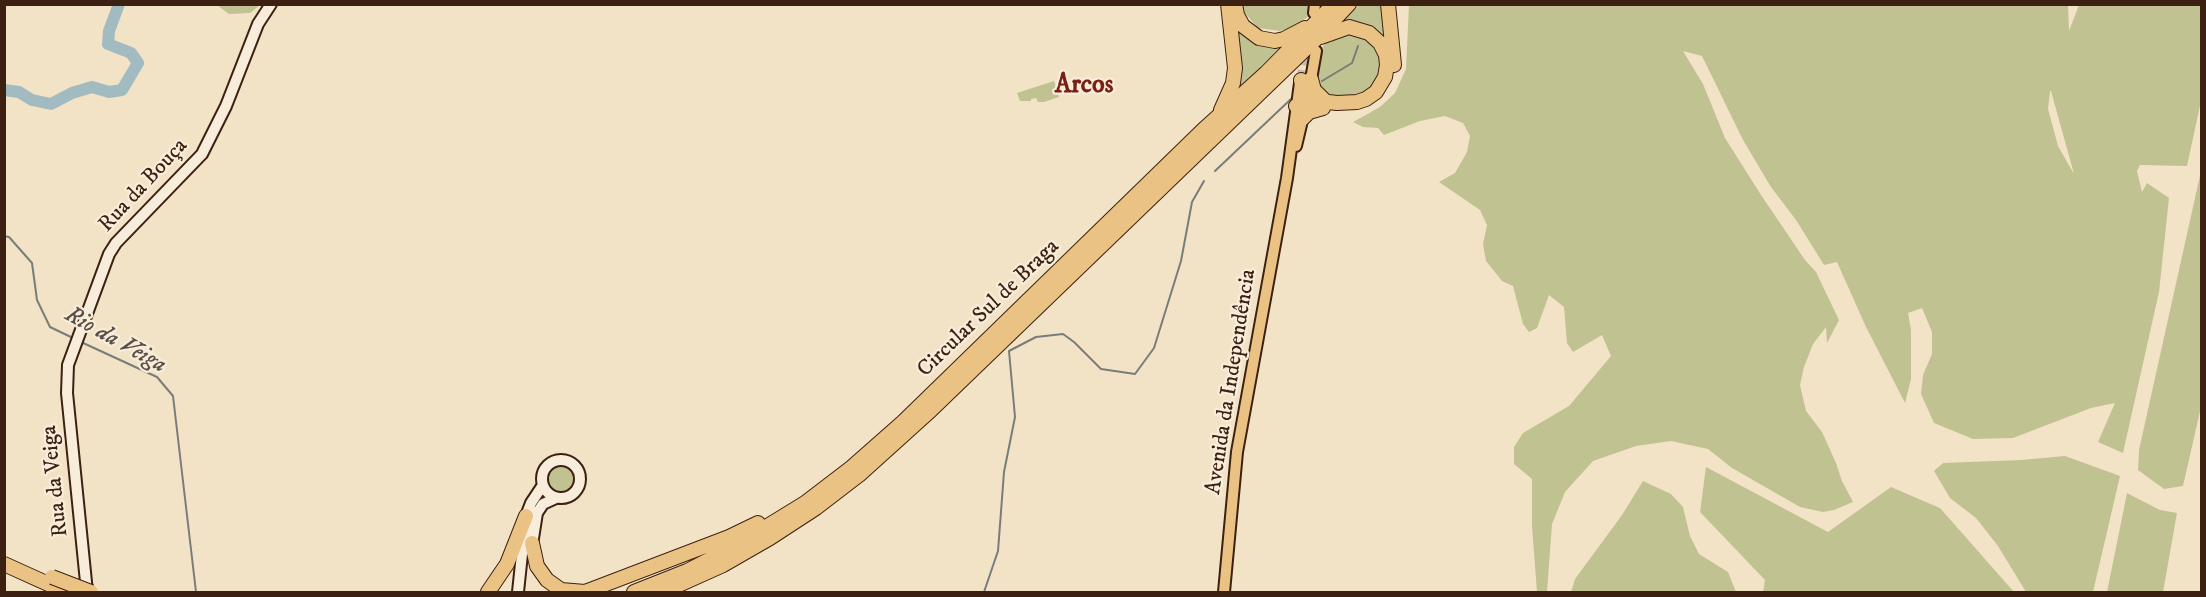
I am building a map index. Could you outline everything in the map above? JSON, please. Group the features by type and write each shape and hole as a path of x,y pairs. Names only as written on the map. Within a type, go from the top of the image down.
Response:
{"highway":[{"path":"1217,118 1234,76 1235,59 1228,4"},
{"path":"1235,4 1237,15 1243,26 1251,34 1266,40 1275,41 1292,36 1315,13"},
{"name":"Circular Sul de Braga","path":"1208,135 1217,118 1266,73 1315,13 1334,4"},
{"name":"Circular Sul de Braga","path":"663,592 723,565 816,508 855,471 931,410 1180,168 1208,135 1316,45 1348,4"},
{"path":"1306,79 1324,104 1347,110 1362,108 1376,101 1387,89 1393,75 1394,58 1388,4"},
{"path":"1306,79 1301,103 1310,105 1357,102 1371,96 1383,82 1387,71 1387,60 1380,43 1363,30 1344,28 1316,45"},
{"path":"1302,119 1324,104"},
{"path":"532,543 537,566 541,574 553,586 568,592 593,590 729,537 800,500 842,469 855,471"},
{"name":"Circular Sul de Braga","path":"634,592 687,571 730,549 855,471"},
{"path":"488,592 507,564 526,516"},
{"path":"4,554 66,592"},
{"path":"4,564 89,592"}],"main road":[{"name":"Rua da Bouça","path":"68,365 109,254 116,243 202,154 226,106 258,24 271,4"},
{"path":"1306,79 1316,45"},
{"name":"Avenida da Independência","path":"1287,178 1302,119 1301,103"},
{"name":"Avenida da Independência","path":"1224,592 1237,452 1301,103"},
{"name":"Rua da Veiga","path":"68,365 67,393 89,592"},
{"path":"524,592 537,513 543,504 556,498 569,496 577,488 579,475 572,464 559,461 549,465 543,474 543,485 548,493 556,498"},
{"path":"518,592 526,516 531,503 543,485"}],"green space":[{"path":"260,4 250,13 229,14 217,5"},
{"path":"2068,4 2069,31 2079,5 2201,5 2201,101 2187,166 2140,165 2137,171 2142,192 2147,183 2169,198 2159,292 2123,453 2098,442 2115,403 2091,408 2013,438 1973,439 1934,423 1921,394 1923,375 1932,354 1932,332 1922,308 1908,313 1911,330 1911,379 1905,403 1866,327 1837,262 1824,265 1796,220 1771,187 1743,140 1702,56 1683,51 1703,84 1725,138 1805,260 1816,272 1839,320 1827,343 1826,327 1813,344 1800,385 1806,411 1822,432 1853,502 1823,512 1800,507 1732,468 1708,449 1671,441 1636,446 1593,461 1565,492 1552,524 1547,592 1537,592 1532,526 1532,479 1514,464 1514,447 1523,433 1569,406 1611,356 1602,335 1573,352 1567,343 1564,307 1549,295 1537,328 1529,332 1523,324 1513,286 1502,281 1486,261 1483,244 1487,225 1480,210 1439,182 1455,173 1467,152 1470,136 1463,123 1445,116 1420,121 1384,135 1378,128 1363,127 1353,122 1380,107 1395,93 1406,69 1409,5","holes":["2051,91 2074,174 2058,146 2048,109"]},
{"path":"1242,5 1312,5 1311,14 1305,19 1280,31 1258,28 1244,12"},
{"path":"1359,5 1385,5 1386,44 1381,35 1369,25 1351,20 1342,21"},
{"path":"1233,19 1248,38 1259,44 1292,39 1235,94 1241,61 1240,45"},
{"path":"1354,31 1377,43 1383,67 1367,94 1333,98 1325,93 1316,73 1320,50 1328,40"},
{"path":"1054,81 1059,97 1044,102 1038,102 1036,98 1031,101 1020,101 1017,93"},
{"path":"2201,171 2201,407 2183,486 2164,489 2138,470 2139,450"},
{"path":"2065,456 2120,476 2093,592 2026,592 1998,546 1976,518 1950,498 1934,471 1943,463"},
{"path":"561,466 570,470 574,479 570,488 561,492 552,488 548,479 552,470"},
{"path":"1706,467 1828,532 1891,487 1940,508 2014,592 1763,592 1765,580 1700,512"},
{"path":"1643,481 1671,494 1683,507 1690,536 1699,554 1728,572 1736,592 1571,592 1575,579 1622,515"},
{"path":"2127,493 2160,510 2177,513 2163,592 2107,592"}],"waterway":[{"path":"4,90 19,92 32,100 51,104 72,93 92,87 109,92 122,90 138,63 131,53 108,44 109,31 119,4"},
{"path":"1322,81 1352,63 1358,46"},
{"path":"1215,171 1291,99"},
{"path":"984,592 998,551 1004,472 1015,417 1009,351 1036,337 1063,334 1101,369 1135,374 1154,348 1181,261 1192,202 1204,181"},
{"name":"Rio da Veiga","path":"4,236 9,237 32,263 37,300 50,327 73,338"},
{"name":"Rio da Veiga","path":"81,342 157,377 173,396 196,592"}],"tunnel":[{"path":"1301,80 1307,47"}],"district":[{"name":"Arcos","path":"1084,87"}]}
